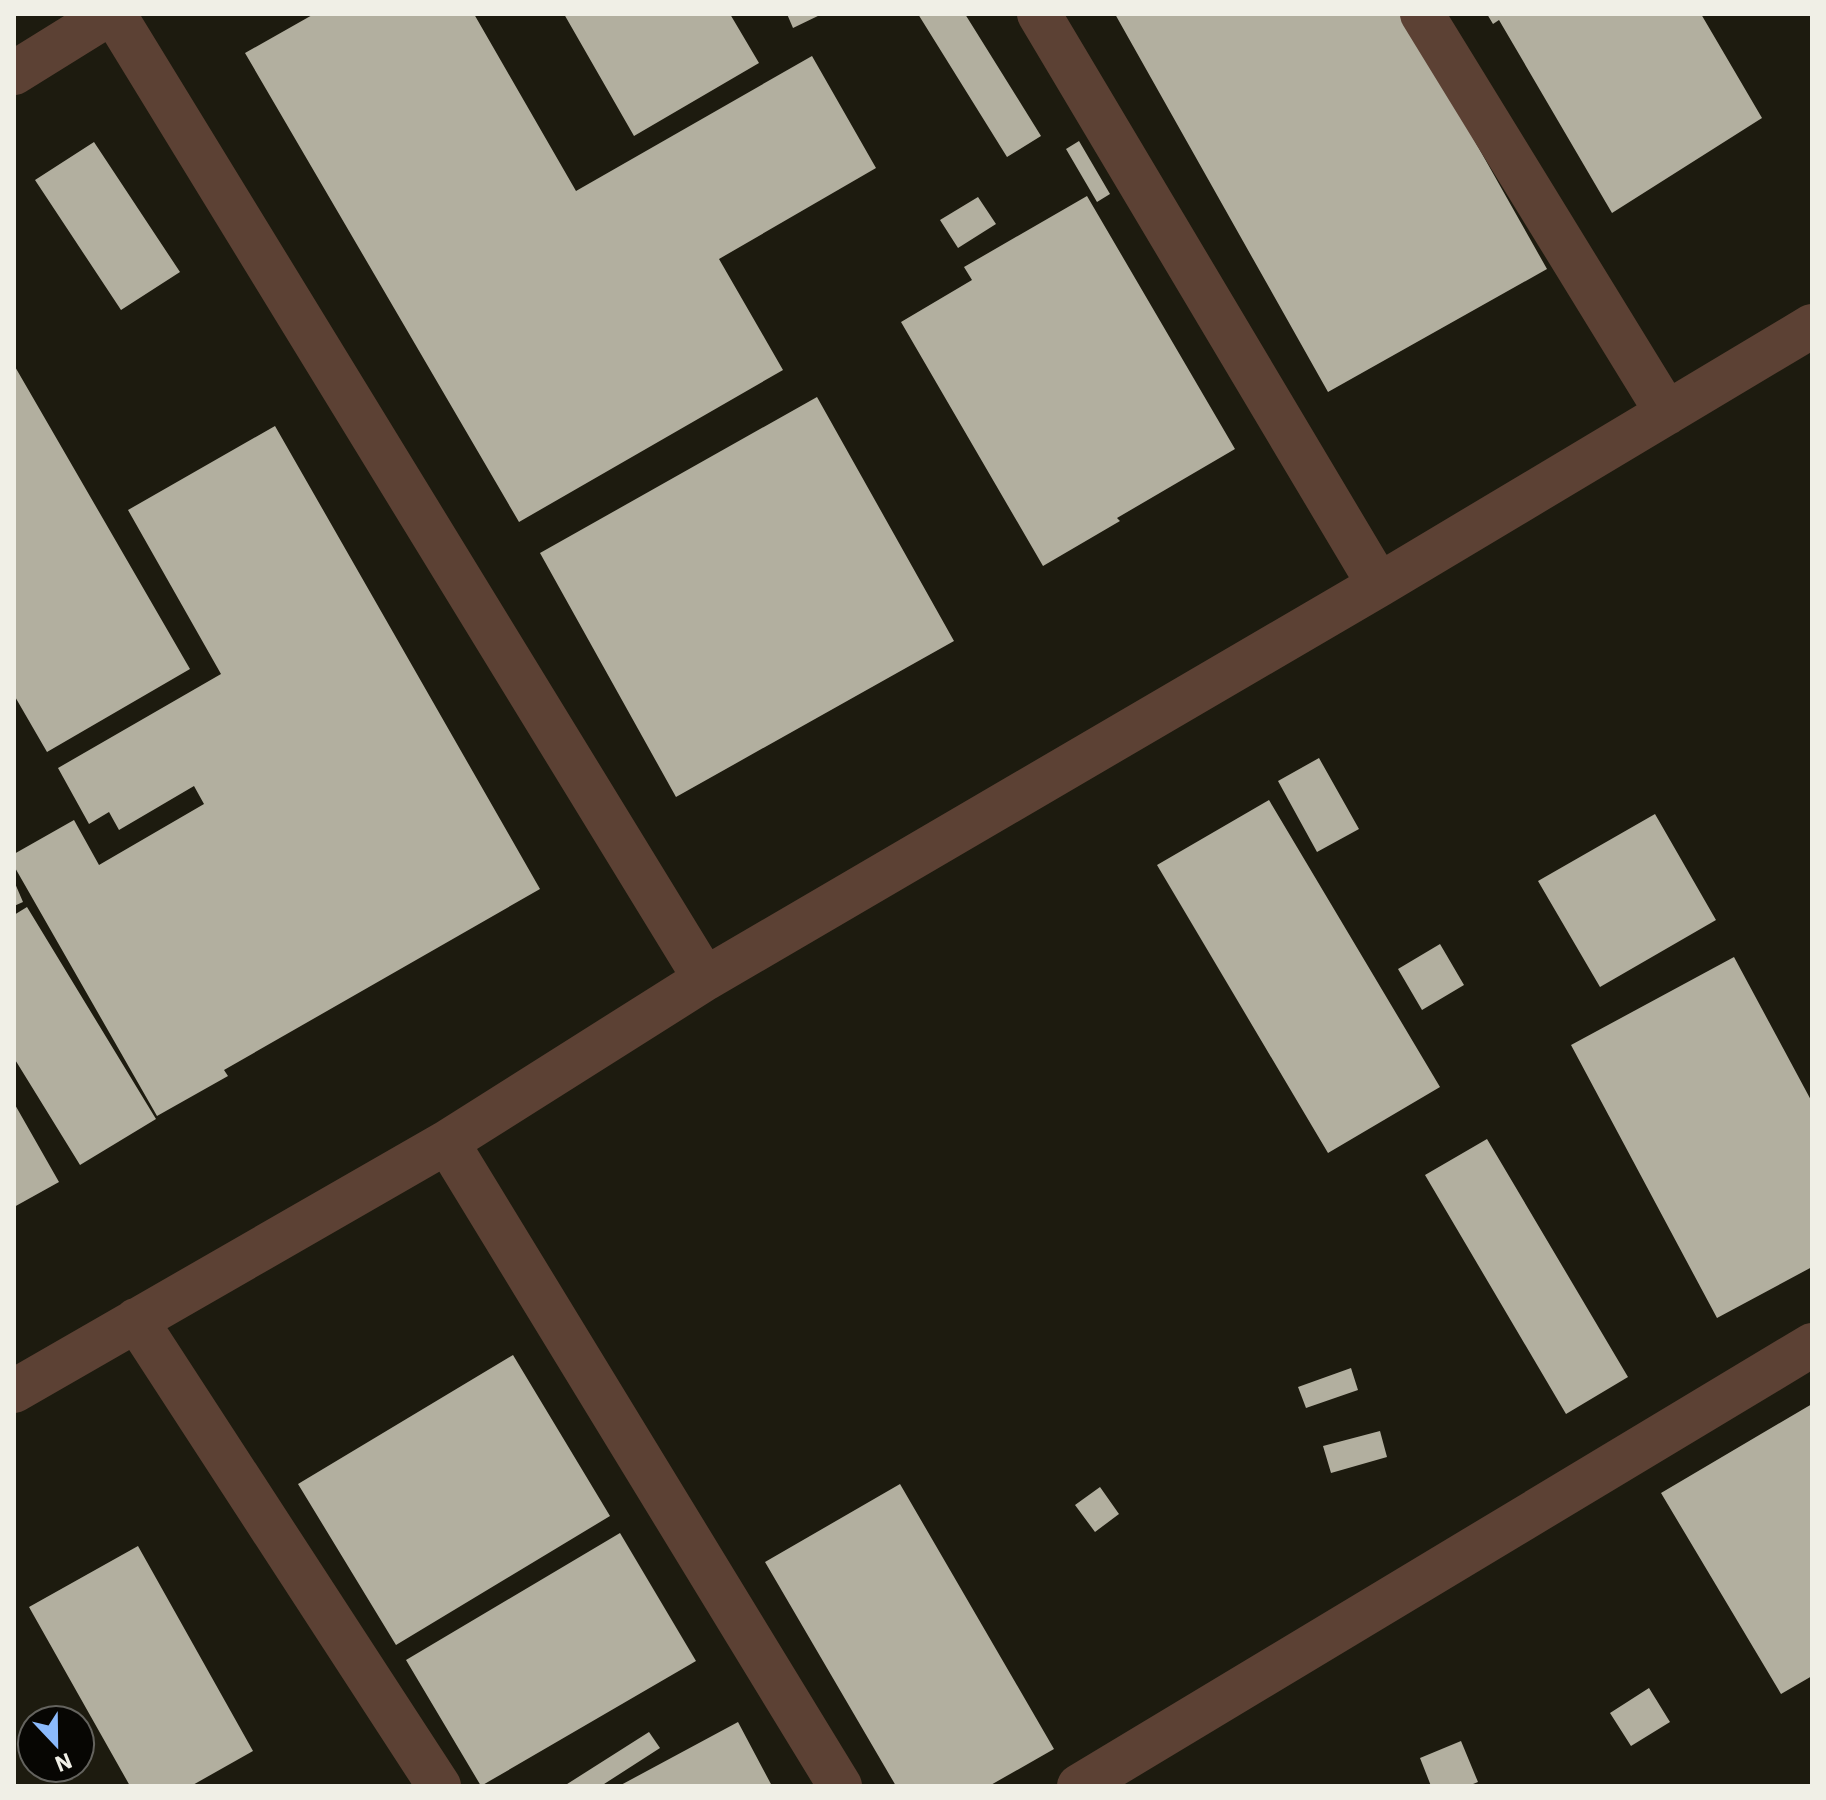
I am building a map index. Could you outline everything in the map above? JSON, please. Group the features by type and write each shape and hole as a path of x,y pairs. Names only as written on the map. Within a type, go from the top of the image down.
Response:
{"street":[{"path":"14,73 112,14 705,979"},
{"path":"1039,14 1379,585"},
{"path":"1422,14 1667,413"},
{"path":"14,1391 447,1142 705,979 1379,585 1812,326"},
{"path":"447,1142 840,1786"},
{"path":"136,1320 439,1786"},
{"path":"1079,1786 1812,1345"}],"building":[{"path":"314,14 474,14 576,191 812,56 876,168 719,259 783,370 519,522 245,53"},
{"path":"564,14 730,14 759,63 634,136"},
{"path":"787,14 822,14 793,28"},
{"path":"918,14 965,14 1041,136 1007,157"},
{"path":"1115,14 1403,14 1547,269 1328,392"},
{"path":"1487,14 1701,14 1762,118 1612,213 1499,20 1493,24"},
{"path":"1079,141 1110,194 1097,202 1066,149"},
{"path":"94,142 180,272 121,310 35,180"},
{"path":"1087,196 1235,449 1117,518 1120,521 1043,566 901,322 972,280 964,267"},
{"path":"978,197 996,224 958,248 940,220"},
{"path":"14,365 190,669 47,752 14,695"},
{"path":"817,397 954,641 676,797 540,553"},
{"path":"275,426 540,889 224,1070 228,1076 157,1116 14,866 14,854 74,820 99,865 204,804 194,786 119,830 109,812 89,824 58,768 221,674 128,510"},
{"path":"1319,758 1359,829 1317,852 1278,781"},
{"path":"1269,800 1440,1087 1328,1153 1157,865"},
{"path":"1655,814 1716,920 1600,987 1538,881"},
{"path":"14,881 23,902 14,906"},
{"path":"27,907 156,1119 80,1165 14,1058 14,915"},
{"path":"1440,944 1464,985 1422,1010 1398,969"},
{"path":"1734,957 1812,1102 1812,1267 1717,1318 1571,1045"},
{"path":"14,1103 59,1182 14,1207"},
{"path":"1487,1139 1628,1377 1566,1414 1425,1175"},
{"path":"513,1355 610,1516 396,1645 298,1484"},
{"path":"1351,1368 1358,1390 1306,1408 1298,1387"},
{"path":"1812,1404 1812,1676 1781,1694 1661,1493"},
{"path":"1380,1431 1387,1457 1331,1473 1323,1446"},
{"path":"900,1484 1054,1749 989,1786 896,1786 765,1562"},
{"path":"1100,1487 1119,1514 1095,1532 1075,1505"},
{"path":"620,1533 696,1661 481,1786 406,1660"},
{"path":"138,1546 253,1751 191,1786 130,1786 96,1726 96,1704 84,1704 29,1607"},
{"path":"1649,1688 1670,1722 1631,1746 1610,1713"},
{"path":"738,1722 772,1786 619,1786"},
{"path":"649,1732 660,1748 601,1786 564,1786"},
{"path":"1461,1741 1478,1782 1468,1786 1431,1786 1420,1758"}]}
